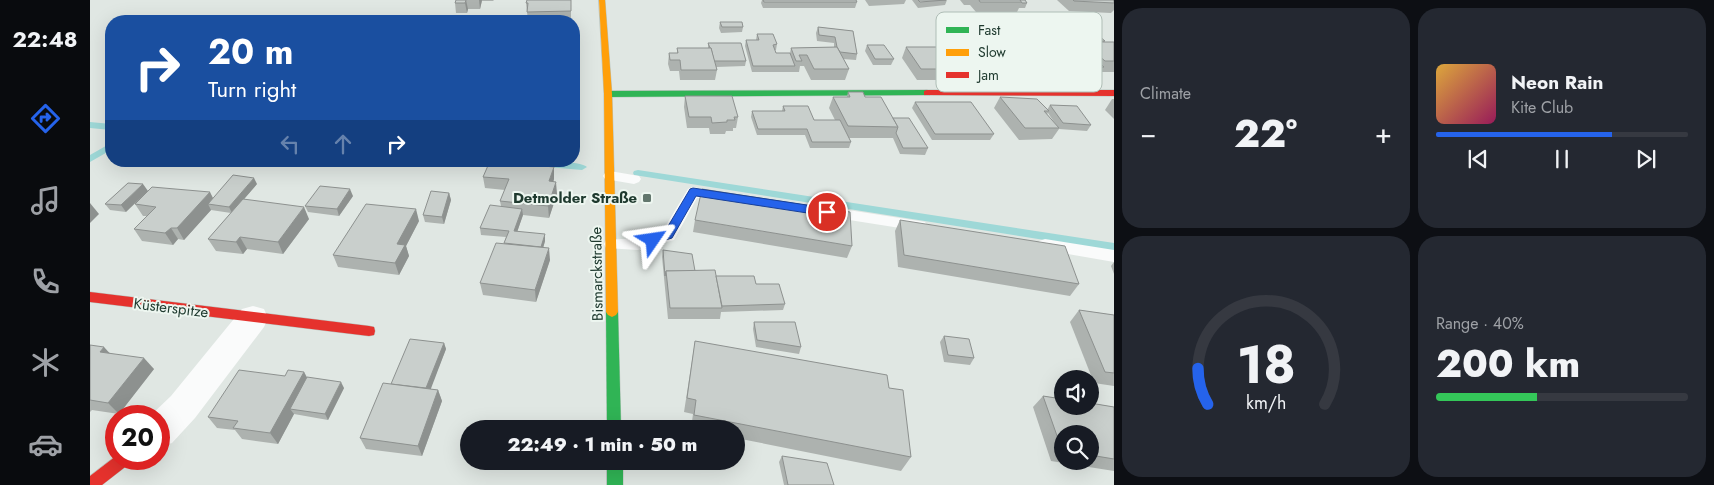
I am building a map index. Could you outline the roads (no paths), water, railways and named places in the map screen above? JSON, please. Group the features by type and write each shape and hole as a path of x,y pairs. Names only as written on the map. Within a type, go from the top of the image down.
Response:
{"street":[{"name":"Bismarckstraße","path":"602,0 608,94 614,420"},
{"path":"608,94 1114,93"},
{"name":"Küsterspitze","path":"90,297 369,331"},
{"path":"170,420 183,407 253,318"},
{"path":"90,485 110,470"},
{"path":"615,470 615,485"}],"lane":[{"path":"610,176 634,179"},
{"path":"612,244 638,244 668,236 693,192 732,198"},
{"path":"811,210 938,229"},
{"path":"1026,242 1114,256"}],"waterway":[{"path":"90,125 105,126"},
{"path":"90,159 105,150"},
{"path":"638,173 1114,247"}],"place":[{"name":"Detmolder Straße","path":"647,198"}]}
